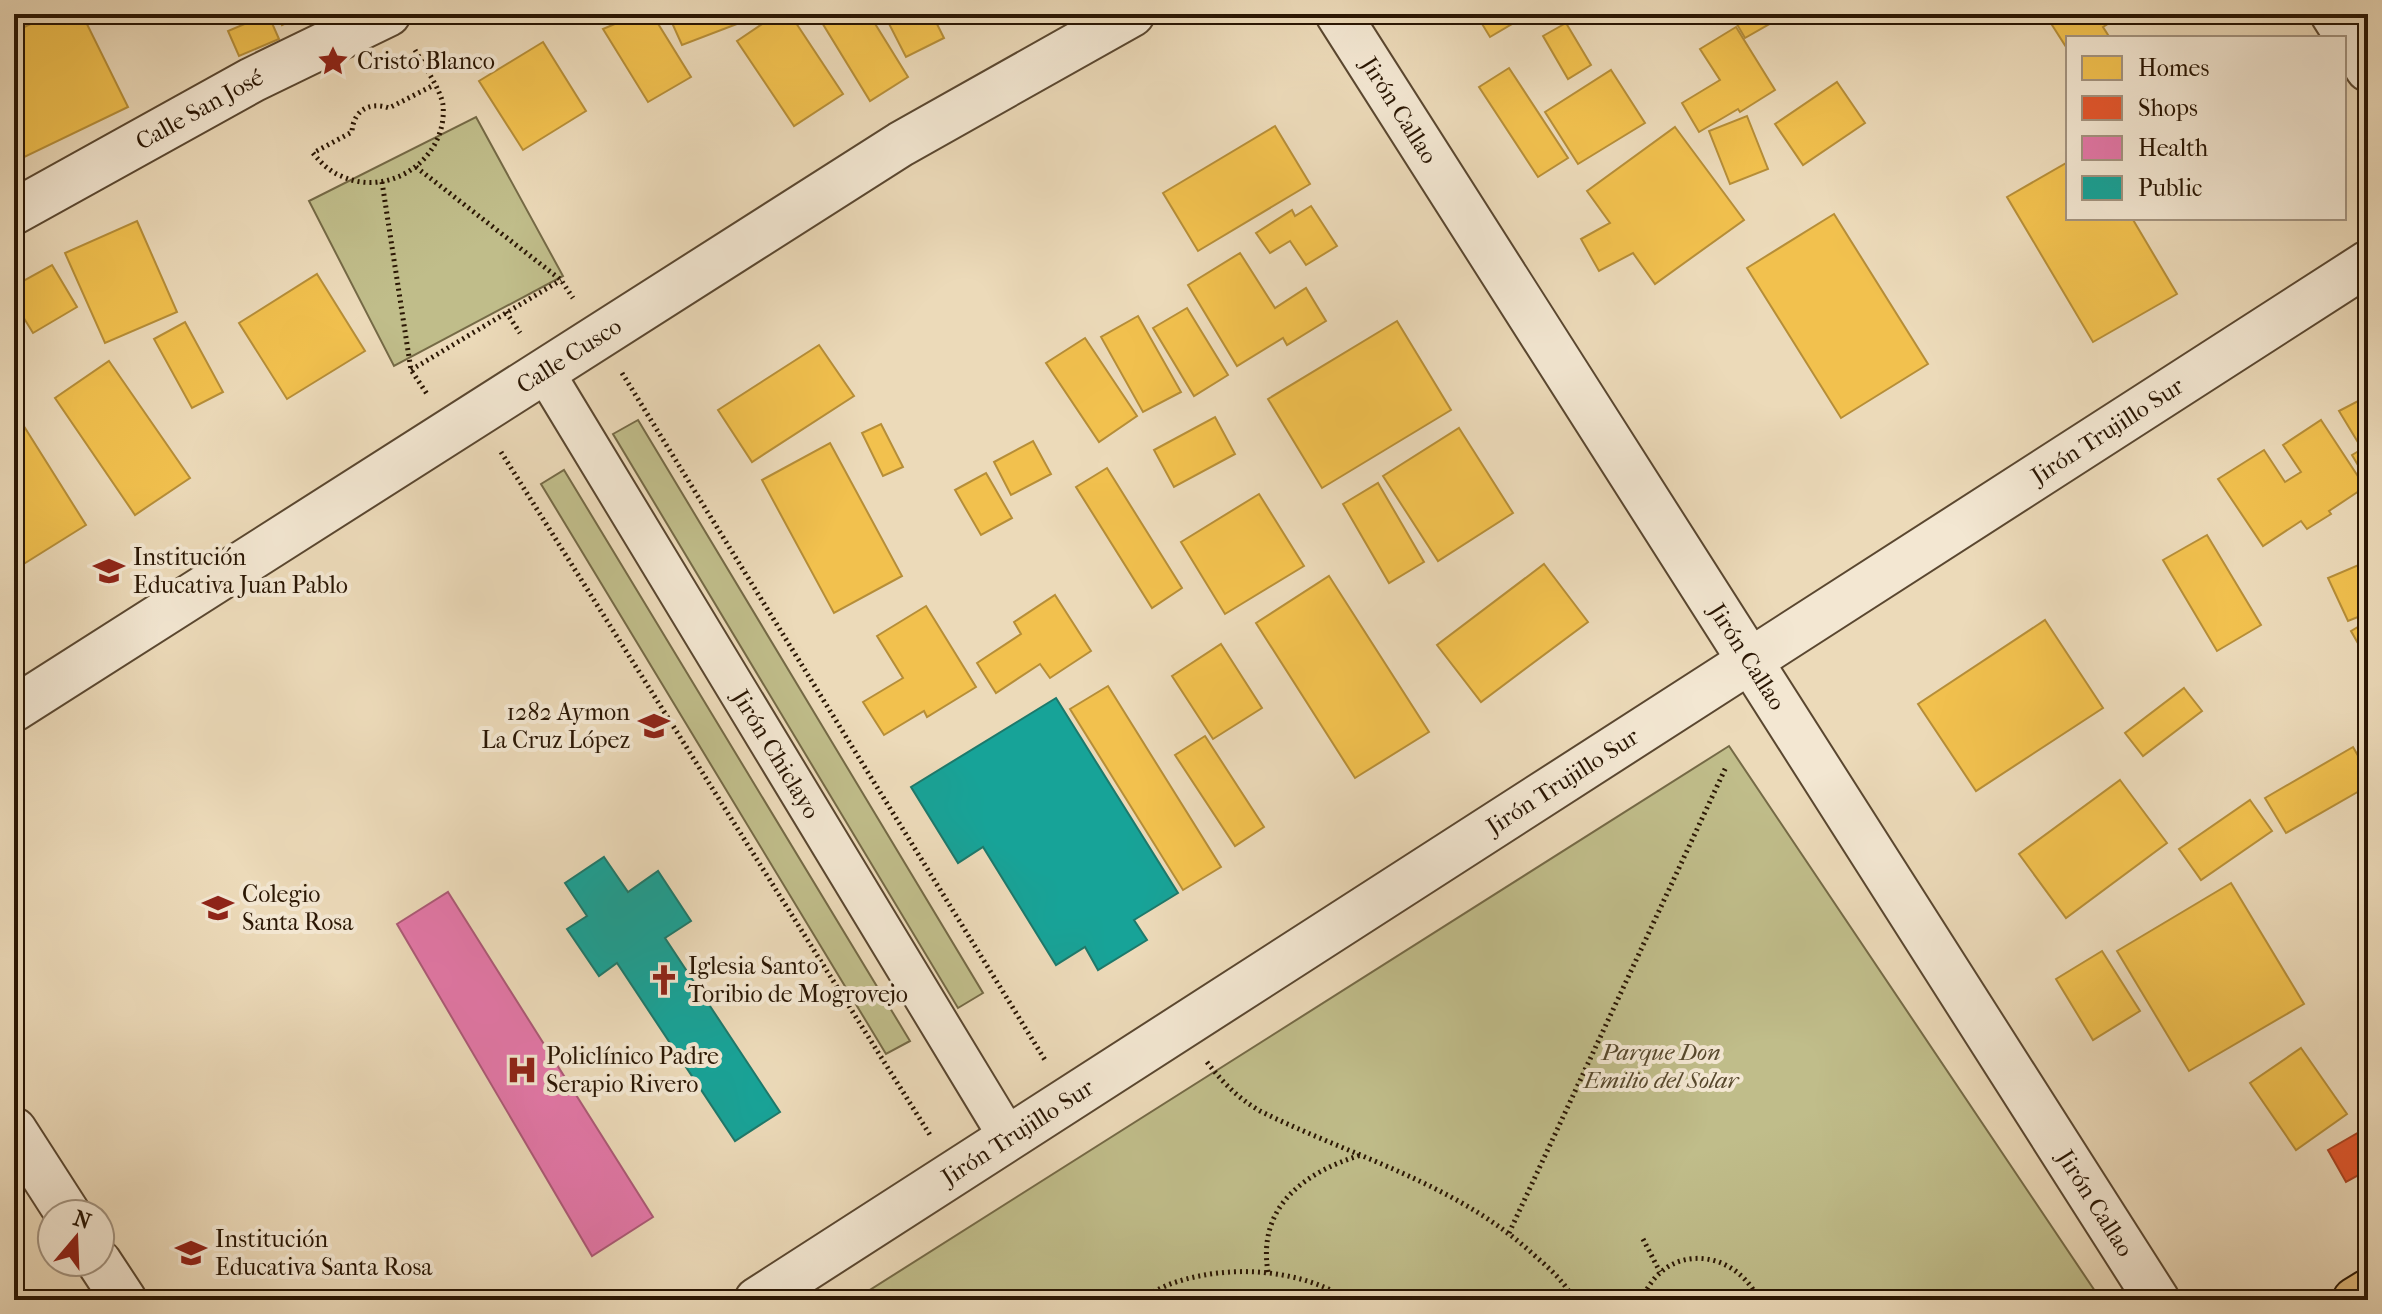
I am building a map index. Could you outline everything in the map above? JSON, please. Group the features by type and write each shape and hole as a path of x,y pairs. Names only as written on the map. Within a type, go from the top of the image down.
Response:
{"highway":[{"path":"2355,1300 2368,1292"}],"street":[{"name":"Calle San José","path":"14,212 252,80 388,14"},
{"name":"Calle Cusco","path":"14,709 901,144 1132,14"},
{"name":"Jirón Callao","path":"1338,14 2157,1300"},
{"path":"2333,14 2368,69"},
{"name":"Jirón Trujillo Sur","path":"757,1300 2368,263"},
{"name":"Jirón Chiclayo","path":"544,371 1008,1137"},
{"path":"14,1130 58,1198"},
{"path":"110,1278 124,1300"}],"path":[{"path":"414,48 434,85 442,101 443,119 439,137 430,153 400,177 382,182 362,182 343,177 326,167 313,153 352,132 356,116 370,105 389,108 434,85"},
{"path":"382,182 411,370 561,280 416,167"},
{"path":"599,336 1068,1098"},
{"path":"477,414 953,1172"},
{"path":"1509,1233 1726,767"},
{"path":"1181,1026 1223,1084 1241,1099 1293,1127 1362,1155 1471,1207 1509,1233 1562,1280 1574,1300"},
{"path":"1268,1272 1266,1257 1270,1229 1277,1209 1309,1177 1332,1164 1362,1155"},
{"path":"1643,1239 1660,1272"},
{"path":"1642,1300 1660,1272 1680,1262 1701,1258 1722,1262 1740,1271 1753,1286 1759,1300"},
{"path":"1137,1300 1176,1282 1221,1272 1268,1272 1332,1289 1349,1300"}],"green space":[{"path":"476,117 563,276 394,366 309,201"},
{"path":"638,420 983,993 958,1008 613,434"},
{"path":"564,470 910,1041 886,1054 541,484"},
{"name":"Parque Don Emilio del Solar","path":"1729,746 2101,1300 854,1300"}],"building: Homes":[{"path":"51,14 82,14 128,107 14,162 14,32"},
{"path":"268,14 279,39 239,56 228,31"},
{"path":"278,14 305,14 282,25"},
{"path":"638,14 652,14 691,77 648,102 603,29"},
{"path":"668,14 763,14 682,45"},
{"path":"777,14 790,14 843,94 794,126 737,41"},
{"path":"833,14 869,14 908,77 870,101 821,21"},
{"path":"884,14 932,14 944,38 906,57"},
{"path":"1476,14 1529,14 1490,37"},
{"path":"1731,14 1787,14 1745,38"},
{"path":"2045,14 2124,14 2103,27 2109,36 2066,36 2066,47"},
{"path":"1566,23 1591,65 1568,79 1543,36"},
{"path":"1736,27 1775,90 1699,132 1682,103 1720,80 1700,49"},
{"path":"543,42 586,111 523,150 479,81"},
{"path":"1509,68 1568,158 1538,177 1479,87"},
{"path":"1611,70 1645,123 1578,164 1545,112"},
{"path":"1837,82 1865,123 1803,165 1775,124"},
{"path":"1747,116 1768,169 1730,184 1709,131"},
{"path":"1275,126 1310,184 1198,251 1163,193"},
{"path":"1675,127 1744,220 1655,284 1633,253 1599,271 1581,239 1610,223 1587,191"},
{"path":"2066,163 2066,220 2133,220 2177,294 2093,342 2007,197"},
{"path":"1311,206 1337,246 1306,265 1290,241 1270,253 1256,233 1292,210 1295,216"},
{"path":"1834,214 1928,364 1841,418 1747,268"},
{"path":"137,221 177,312 105,343 65,253"},
{"path":"1240,253 1275,308 1306,288 1326,321 1287,345 1283,338 1237,366 1188,285"},
{"path":"52,265 77,307 33,333 14,302 14,286"},
{"path":"317,274 365,351 287,399 239,323"},
{"path":"1187,308 1228,375 1194,396 1153,328"},
{"path":"1138,316 1181,392 1143,412 1101,337"},
{"path":"1397,321 1451,410 1322,488 1268,399"},
{"path":"185,322 223,392 192,408 154,339"},
{"path":"1085,338 1137,416 1099,442 1046,363"},
{"path":"819,345 854,396 752,462 718,410"},
{"path":"109,361 190,478 135,515 55,398"},
{"path":"2358,401 2368,417 2368,482 2352,455 2362,449 2339,411"},
{"path":"14,413 86,525 14,570"},
{"path":"1215,417 1235,454 1174,487 1154,450"},
{"path":"2321,420 2365,487 2307,529 2301,521 2263,546 2218,479 2264,450 2285,482 2301,472 2283,445"},
{"path":"881,424 903,467 883,476 862,433"},
{"path":"1459,428 1513,513 1438,561 1383,476"},
{"path":"1033,441 1051,474 1011,495 994,462"},
{"path":"830,443 902,576 834,613 762,480"},
{"path":"1107,468 1182,588 1152,608 1076,487"},
{"path":"986,473 1012,518 981,535 955,490"},
{"path":"1378,483 1424,562 1389,583 1343,504"},
{"path":"1259,494 1304,566 1225,614 1181,542"},
{"path":"2207,535 2261,625 2217,651 2163,560"},
{"path":"2368,561 2368,613 2348,621 2328,578"},
{"path":"1544,564 1588,622 1481,702 1437,645"},
{"path":"1329,576 1429,732 1355,778 1256,623"},
{"path":"1055,595 1091,651 1050,678 1040,664 996,693 977,663 1021,634 1014,622"},
{"path":"926,606 976,687 927,717 924,711 884,735 863,702 903,678 877,636"},
{"path":"2045,620 2103,708 1976,791 1918,704"},
{"path":"2368,621 2368,661 2351,631"},
{"path":"1221,644 1262,708 1213,739 1172,676"},
{"path":"1108,686 1221,867 1183,890 1070,709"},
{"path":"2184,688 2202,711 2143,756 2125,733"},
{"path":"1205,736 1264,827 1235,846 1175,755"},
{"path":"2353,747 2368,773 2368,786 2286,833 2265,798"},
{"path":"2120,780 2167,843 2066,918 2019,854"},
{"path":"2250,800 2272,831 2201,880 2179,849"},
{"path":"2231,883 2304,1004 2189,1071 2117,951"},
{"path":"2102,951 2140,1011 2093,1040 2056,979"},
{"path":"2301,1048 2347,1114 2296,1150 2250,1083"}],"building: Shops":[{"path":"2368,1127 2368,1170 2346,1182 2328,1150"}],"building: Health":[{"name":"Policlínico Padre Serapio Rivero","path":"448,892 653,1217 592,1256 397,924"}],"building: Public":[{"path":"1056,698 1178,893 1134,920 1147,940 1098,970 1085,947 1056,965 983,847 958,863 911,787"},
{"path":"604,857 628,892 658,871 691,921 665,938 780,1112 735,1141 617,963 599,976 567,929 587,916 565,883"}],"place":[{"name":"Cristo Blanco","path":"333,61"},
{"name":"Institución Educativa Juan Pablo","path":"109,571"},
{"name":"1282 Aymon La Cruz López","path":"654,726"},
{"name":"Colegio Santa Rosa","path":"218,908"},
{"name":"Iglesia Santo Toribio de Mogrovejo","path":"664,980"},
{"name":"Policlínico Padre Serapio Rivero","path":"522,1070"},
{"name":"Institución Educativa Santa Rosa","path":"191,1253"}]}
